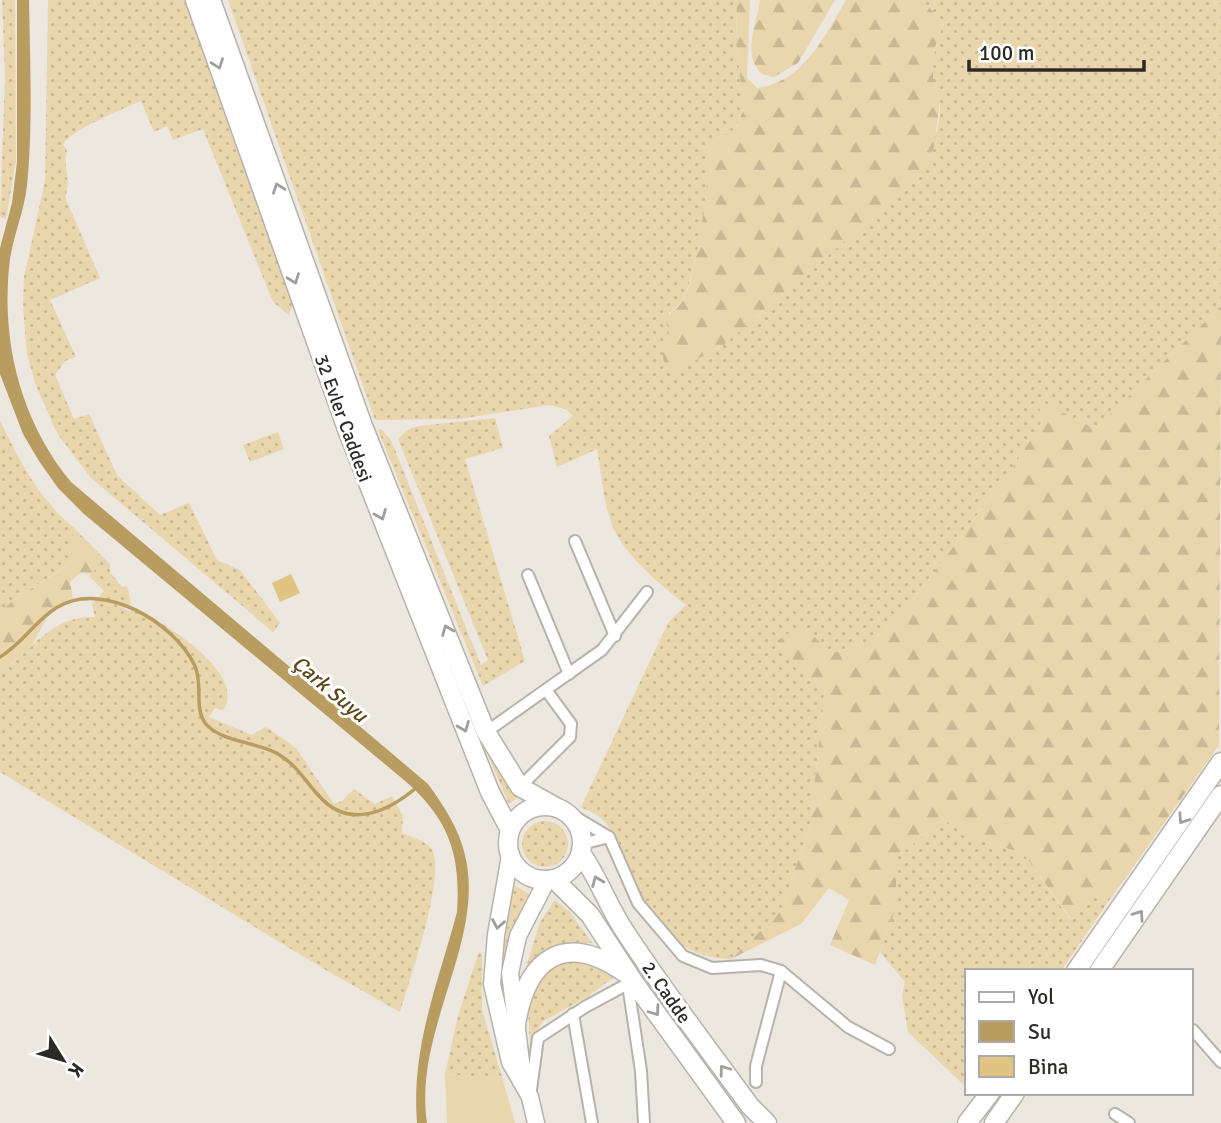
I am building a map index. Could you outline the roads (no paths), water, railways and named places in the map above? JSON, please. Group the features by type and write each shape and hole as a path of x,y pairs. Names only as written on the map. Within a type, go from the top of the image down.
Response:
{"main road":[{"name":"32 Evler Caddesi","path":"195,0 348,432 490,792 510,830"},
{"name":"32 Evler Caddesi","path":"212,0 363,426 486,732 520,787 561,810"},
{"path":"1077,969 1221,762"},
{"path":"1100,969 1221,794"},
{"path":"510,856 525,874 551,879 566,874 581,849 580,832 561,810 534,807 524,812 510,830 510,856 496,935 492,984 510,1062 527,1090"},
{"name":"2. Cadde","path":"581,849 621,925 658,981 750,1106 767,1123"},
{"path":"536,1123 527,1090 510,974 518,936 551,879"},
{"name":"2. Cadde","path":"551,879 590,915 630,981 736,1123"},
{"path":"516,1024 526,982 540,964 556,956 588,953 610,963 630,981"},
{"path":"967,1123 988,1095"},
{"path":"994,1123 1014,1095"}],"street":[{"path":"575,541 615,636"},
{"path":"528,575 569,674"},
{"path":"486,732 569,674 615,636 647,592"},
{"path":"520,787 570,737 571,724 546,690"},
{"path":"561,810 609,837 638,903 683,956 712,968 761,965 781,971 848,1027 889,1049"},
{"path":"581,849 609,837"},
{"path":"756,1082 756,1066 781,971"},
{"path":"527,1090 537,1038 630,981 641,1071 644,1123"},
{"path":"573,1014 593,1123"},
{"path":"1194,1030 1221,1062"},
{"path":"1115,1114 1129,1123"}],"water":[{"path":"17,0 29,0 30,140 26,195 10,259 8,319 11,348 27,405 53,458 71,482 428,784 450,818 465,855 469,887 459,953 430,1054 425,1088 427,1123 417,1123 418,1068 428,1016 457,912 458,891 454,854 441,823 419,794 404,780 84,514 58,488 23,434 0,374 0,248 12,203 17,162"}],"waterway":[{"path":"0,657 56,608 74,600 115,602 154,621 171,634 185,650 197,673 200,710 205,723 229,738 270,750 285,758 331,806 356,815 368,814 394,804 417,787"}],"water label":[{"name":"Çark Suyu","path":"330,689"}]}
